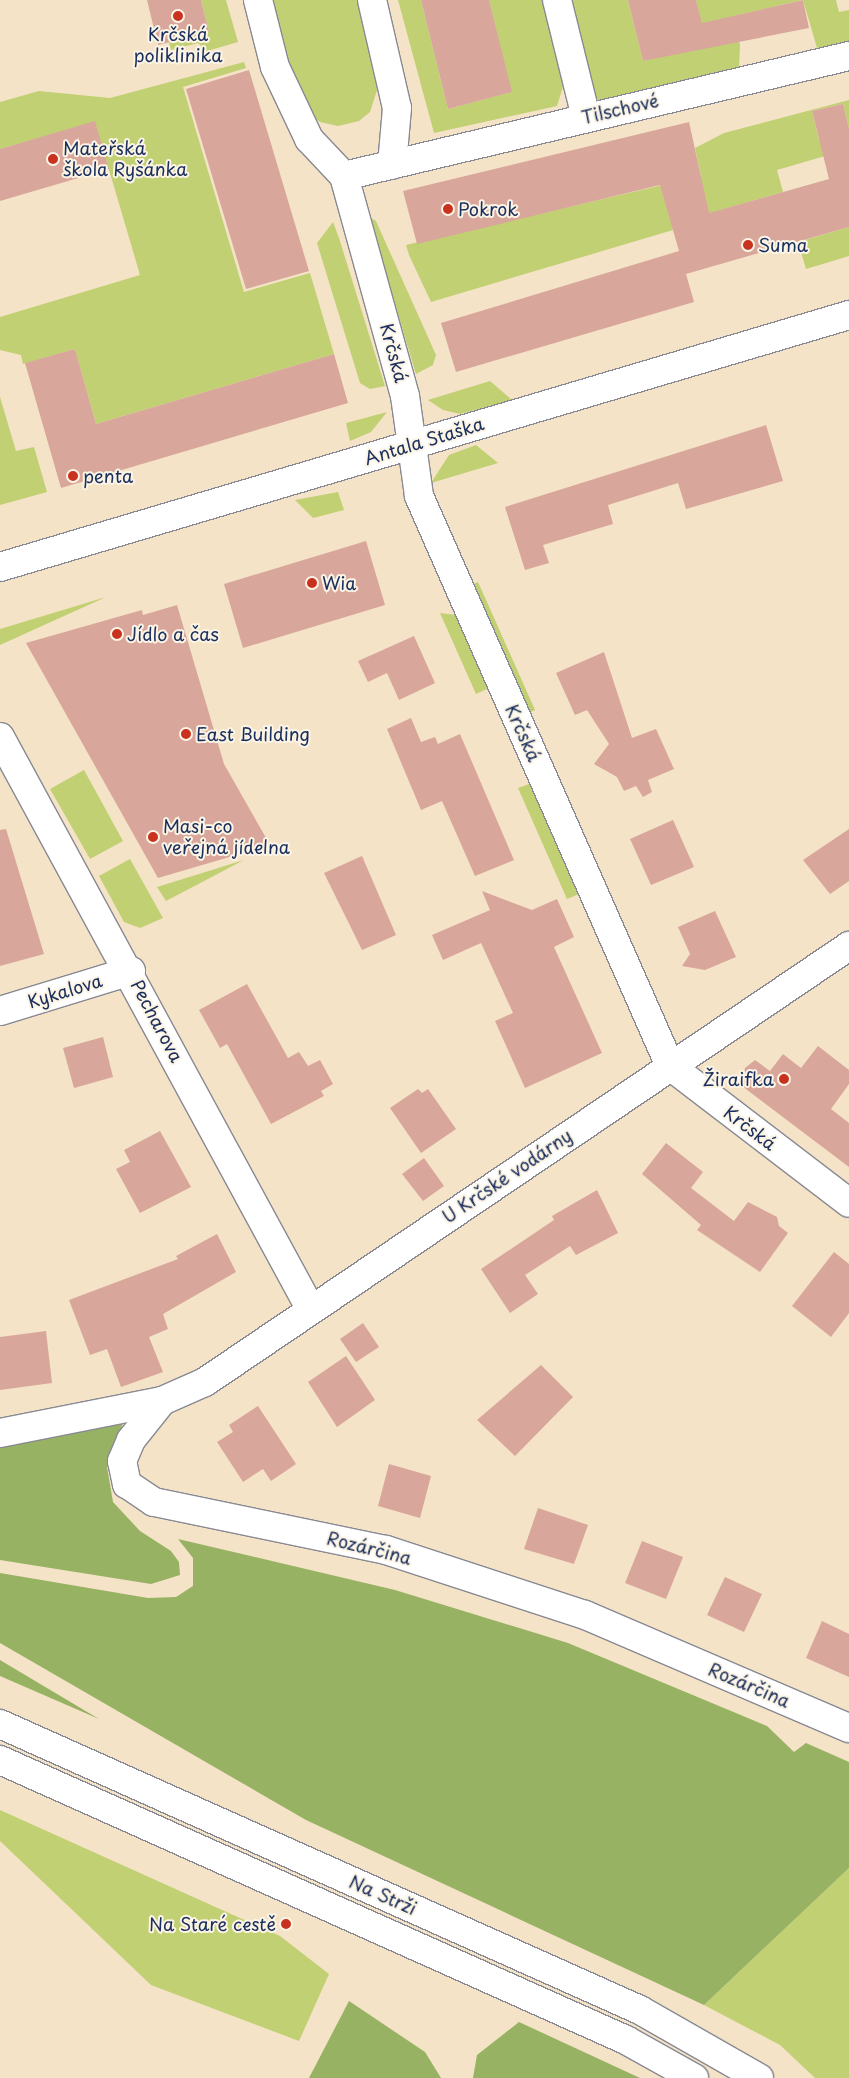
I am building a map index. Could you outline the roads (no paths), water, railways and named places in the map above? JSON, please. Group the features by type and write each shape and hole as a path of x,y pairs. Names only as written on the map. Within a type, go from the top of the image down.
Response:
{"street":[{"name":"Krčská","path":"258,0 275,67 308,139 344,176 405,396 419,496 670,1066 849,1203"},
{"path":"344,176 392,165 397,108 372,0"},
{"path":"557,0 586,117"},
{"name":"Tilschové","path":"392,165 586,117 849,56"},
{"name":"Antala Staška","path":"0,567 849,315"},
{"name":"Pecharova","path":"0,737 131,971 310,1308"},
{"name":"U Krčské vodárny","path":"162,1401 205,1382 310,1308 849,946"},
{"name":"Kykalova","path":"0,1010 131,971"},
{"path":"0,1433 162,1401"},
{"name":"Rozárčina","path":"162,1401 131,1440 122,1461 127,1484 154,1502 386,1550 566,1609 849,1728"},
{"name":"Na Strži","path":"0,1724 640,2010 759,2078"},
{"name":"Na Strži","path":"0,1760 626,2040 694,2078"}],"place":[{"name":"Krčská poliklinika","path":"178,16"},
{"name":"Mateřská škola Ryšánka","path":"53,159"},
{"name":"Pokrok","path":"448,209"},
{"name":"Suma","path":"748,245"},
{"name":"penta","path":"73,476"},
{"name":"Wia","path":"312,583"},
{"name":"Jídlo a čas","path":"117,634"},
{"name":"East Building","path":"186,734"},
{"name":"Masi-co veřejná jídelna","path":"153,837"},
{"name":"Žiraifka","path":"784,1079"},
{"name":"Na Staré cestě","path":"286,1924"}]}
